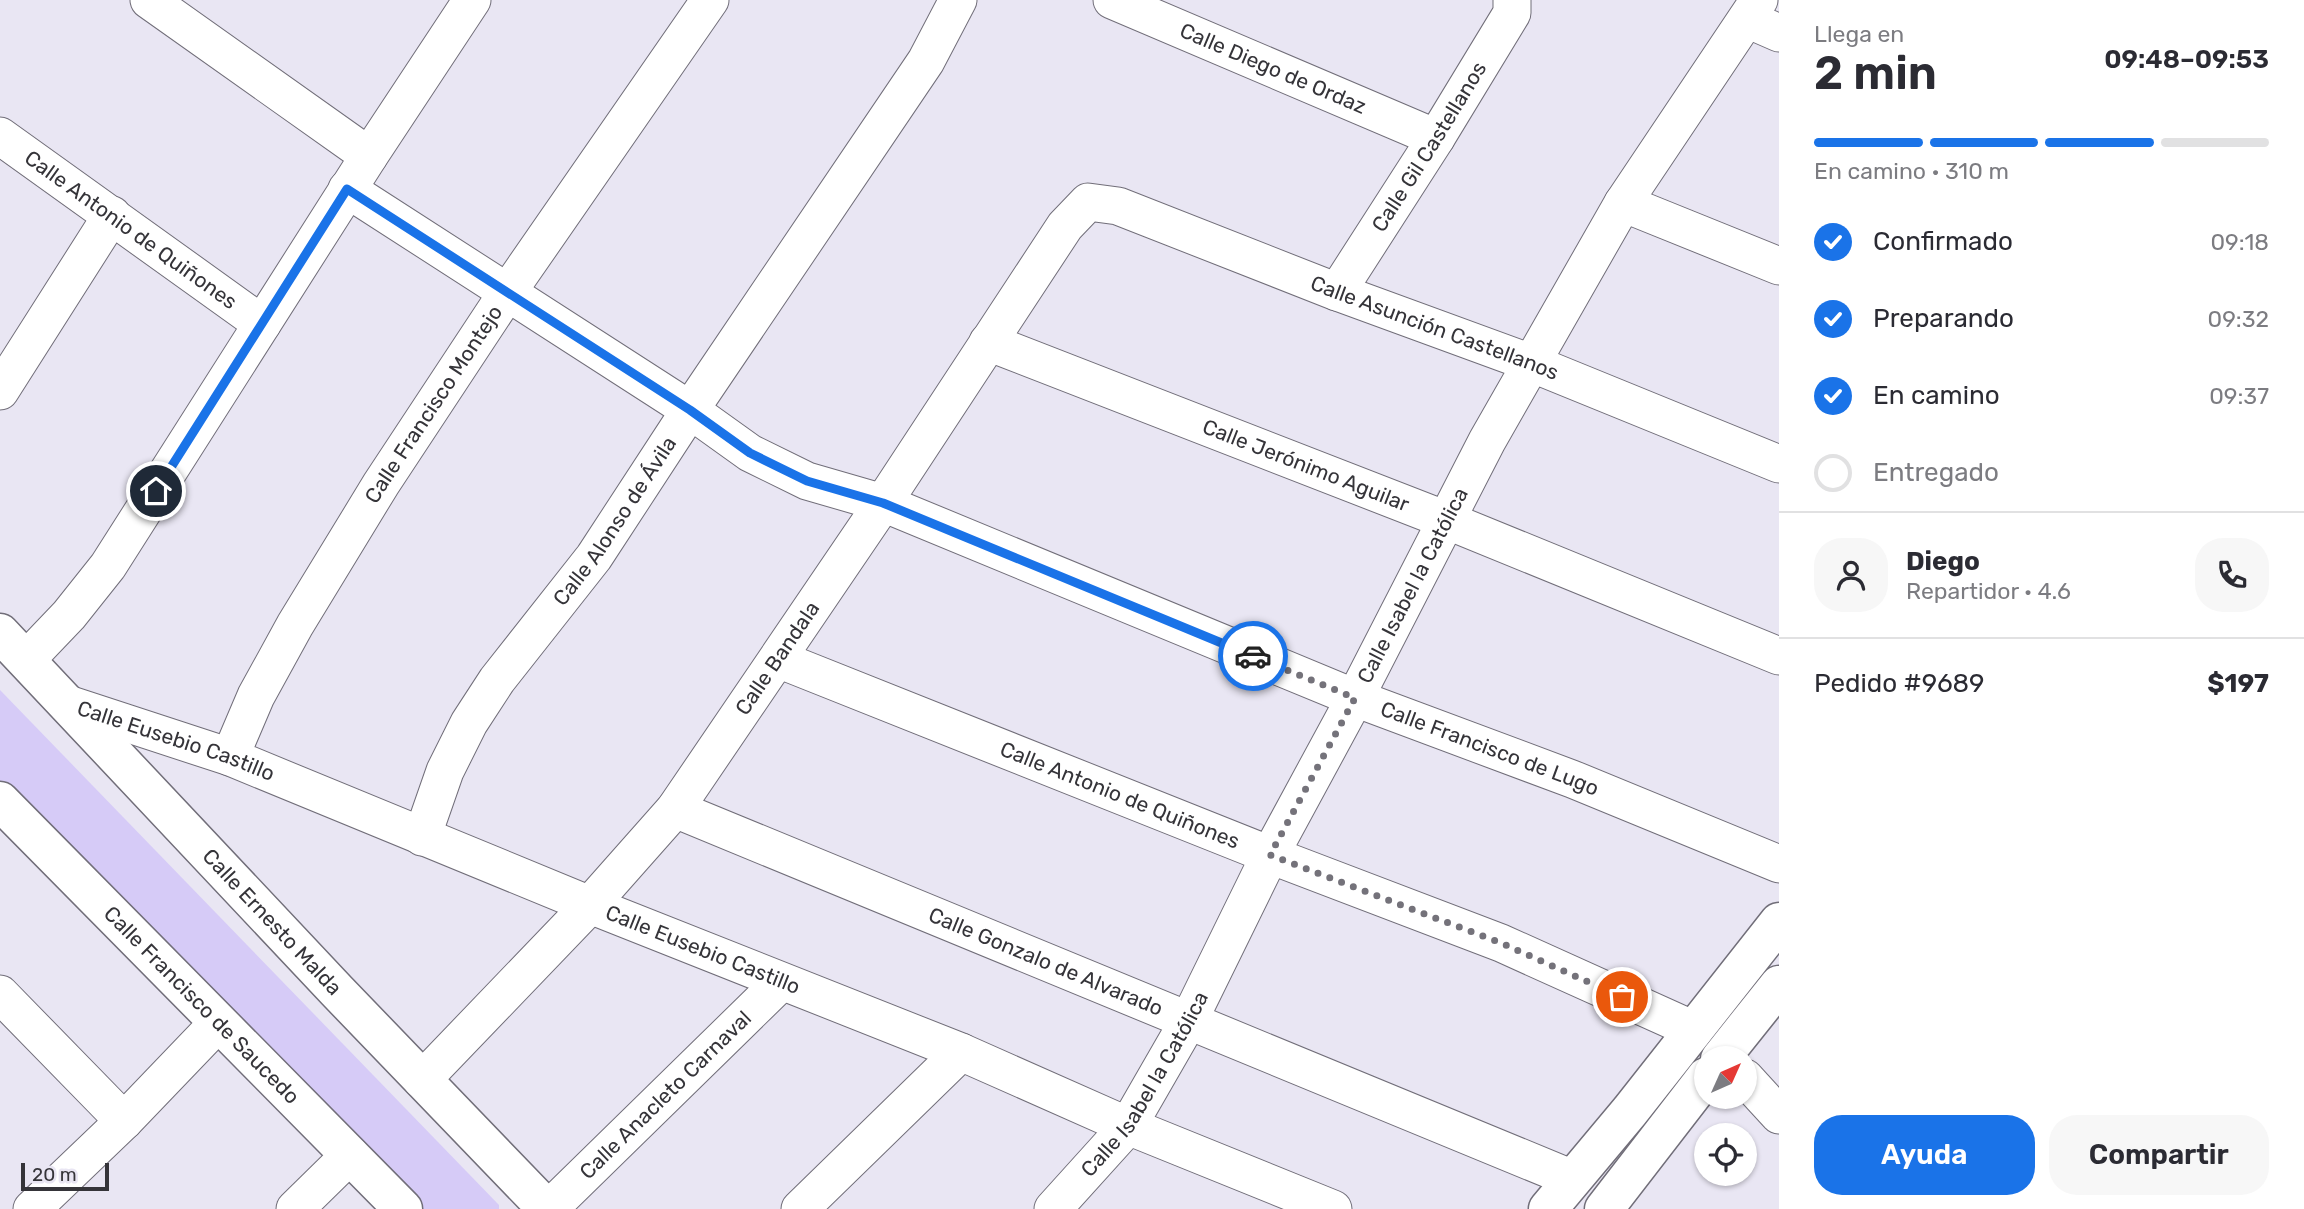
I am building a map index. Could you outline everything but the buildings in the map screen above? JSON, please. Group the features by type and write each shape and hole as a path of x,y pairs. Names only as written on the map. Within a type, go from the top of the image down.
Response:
{"main road":[{"name":"Calle Ernesto Malda","path":"0,633 422,1080 548,1209"},
{"name":"Calle Francisco de Saucedo","path":"0,801 403,1209"},
{"path":"1548,1209 1779,922"},
{"path":"1737,1046 1779,985"},
{"path":"1605,1209 1694,1101"}],"street":[{"path":"149,0 369,156"},
{"path":"26,660 69,615 108,566 347,189 472,0"},
{"name":"Calle Francisco Montejo","path":"230,757 256,696 295,625 382,484 507,293 710,0"},
{"name":"Calle Alonso de Ávila","path":"422,837 445,771 469,723 497,680 594,557 926,61 958,0"},
{"name":"Calle Diego de Ordaz","path":"1112,0 1436,138"},
{"name":"Calle Gil Castellanos","path":"1336,292 1436,138 1512,13 1512,0"},
{"name":"Calle Isabel la Católica","path":"1053,1209 1128,1126 1189,1020 1270,855 1355,698 1446,520 1531,363 1623,203 1762,17"},
{"name":"Calle Antonio de Quiñones","path":"0,136 262,324"},
{"name":"Calle Francisco de Lugo","path":"347,189 690,410 750,453 807,481 883,503 1355,698 1572,779 1779,864"},
{"name":"Calle Asunción Castellanos","path":"1088,202 1118,206 1336,292 1531,363 1779,464"},
{"name":"Calle Bandala","path":"422,1080 590,905 675,809 883,503 1065,226 1088,202"},
{"path":"1623,203 1779,266"},
{"path":"1,388 113,215"},
{"name":"Calle Jerónimo Aguilar","path":"988,342 1446,520 1779,656"},
{"name":"Calle Antonio de Quiñones","path":"778,659 1270,855 1501,943 1694,1030"},
{"name":"Calle Eusebio Castillo","path":"68,704 230,757 590,905 961,1052 1128,1126 1333,1209"},
{"name":"Calle Gonzalo de Alvarado","path":"675,809 1573,1179"},
{"name":"Calle Anacleto Carnaval","path":"548,1209 781,982"},
{"path":"0,995 124,1121"},
{"path":"32,1209 124,1121 218,1023"},
{"path":"800,1209 961,1052"},
{"path":"1757,1095 1779,1115"},
{"path":"295,1209 350,1155"}],"shaded area":[{"path":"0,690 499,1205 499,1209 422,1209 0,781"}],"way so far":[{"path":"1253,656 1355,698 1270,855 1501,943 1622,997"}],"route":[{"path":"156,491 347,189 690,410 750,453 807,481 883,503 1253,656"}]}
